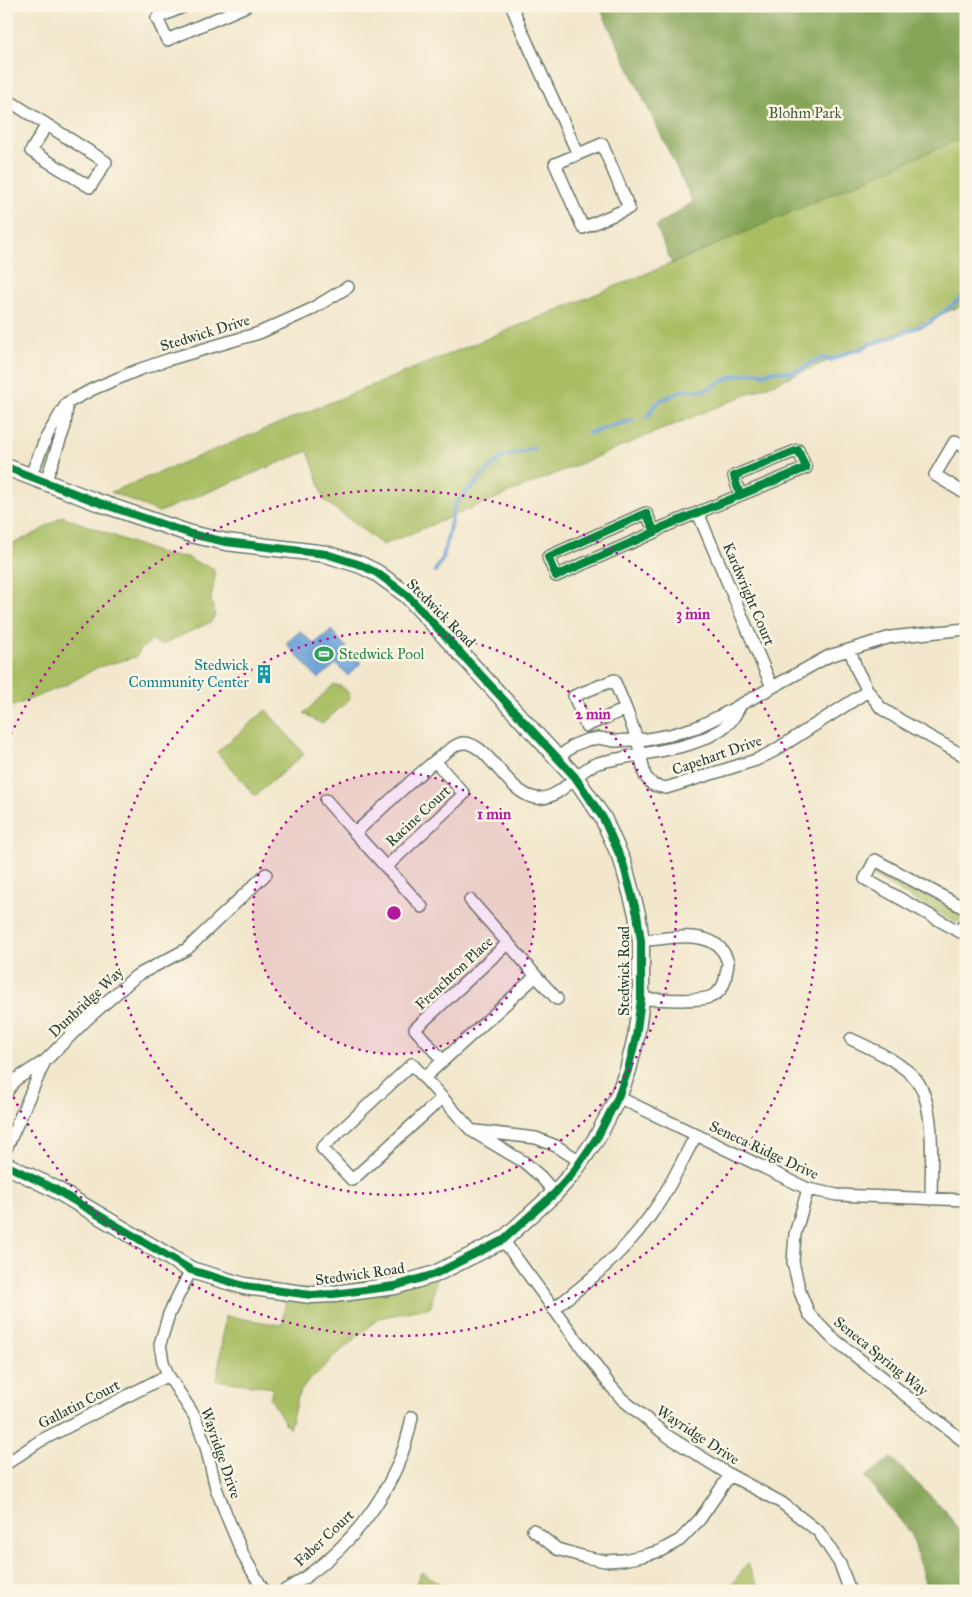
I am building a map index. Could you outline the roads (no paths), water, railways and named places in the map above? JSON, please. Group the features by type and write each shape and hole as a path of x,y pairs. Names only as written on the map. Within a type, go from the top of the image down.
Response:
{"street":[{"path":"185,6 158,18 167,40 246,6"},
{"path":"512,6 578,154"},
{"path":"6,99 46,126 106,162 90,187 31,150 46,126"},
{"path":"602,144 629,208 583,228 555,164 578,154 602,144"},
{"name":"Stedwick Drive","path":"67,403 138,370 259,333 310,310 348,287"},
{"path":"30,476 46,438 67,403"},
{"path":"45,482 65,426 67,403"},
{"path":"966,448 955,441 935,475 966,494"},
{"path":"655,532 646,513 548,557 556,576 655,532 663,527 806,468 798,450 734,476 740,495"},
{"name":"Stedwick Road","path":"6,468 191,534 226,542 326,554 361,565 378,573 407,595 576,777 603,818 623,863 637,914 641,941 641,998 636,1037 628,1070 618,1096 598,1136 555,1193 503,1240 435,1274 395,1286 334,1294 311,1294 244,1286 191,1270 53,1188 6,1165"},
{"name":"Kardwright Court","path":"698,513 772,687"},
{"name":"Capehart Drive","path":"558,758 574,745 587,740 599,738 615,741 648,739 697,727 829,656 891,637 966,629"},
{"path":"850,650 857,670 868,691 881,708 966,757"},
{"path":"626,709 586,726 574,696 614,680 626,709 637,740 640,754"},
{"name":"Capehart Drive","path":"640,754 645,776 653,785 666,788 693,781 756,760 774,751 868,691"},
{"name":"Capehart Drive","path":"576,777 594,764 697,742 717,732 730,722 741,704"},
{"name":"Racine Court","path":"435,761 464,794 386,867 356,833 435,761 453,746 463,743 472,745 482,751 509,782 534,798 547,798 559,792 576,777"},
{"path":"326,800 356,833"},
{"path":"966,909 876,860 865,879 960,932 966,921"},
{"path":"386,867 422,907"},
{"name":"Dunbridge Way","path":"6,1093 15,1080 45,1061 86,1020 136,976 186,949 266,874"},
{"path":"470,900 508,943"},
{"path":"641,941 702,937 714,942 722,949 728,962 725,984 710,997 641,998"},
{"name":"Frenchton Place","path":"443,1061 416,1029 508,943 557,999"},
{"path":"424,1078 536,976"},
{"path":"851,1038 896,1063 914,1077 926,1099 931,1127 931,1199"},
{"name":"Dunbridge Way","path":"6,1149 45,1061"},
{"path":"442,1098 352,1180 322,1148 412,1064 472,1131 524,1162 555,1193"},
{"name":"Seneca Ridge Drive","path":"618,1096 808,1189 837,1196 966,1200"},
{"path":"472,1131 536,1138 556,1146 580,1161"},
{"path":"553,1309 580,1289 612,1259 643,1224 659,1202 696,1135"},
{"name":"Seneca Spring Way","path":"808,1189 795,1234 793,1262 800,1292 809,1314 830,1336 966,1443"},
{"name":"Wayridge Drive","path":"503,1240 622,1399 666,1436 730,1475 782,1503 819,1532 840,1564 850,1591"},
{"name":"Wayridge Drive","path":"191,1270 169,1314 160,1344 163,1362 168,1375 195,1417 206,1447 216,1488 228,1519 244,1557 264,1591"},
{"name":"Gallatin Court","path":"6,1464 40,1442 168,1375"},
{"name":"Faber Court","path":"284,1591 321,1565 367,1519 393,1476 408,1438 412,1417"},
{"path":"533,1530 557,1550 605,1561 623,1560 660,1551 680,1540 700,1519 730,1475"}],"water":[{"name":"Stedwick Pool","path":"331,630 361,663 348,676 336,664 318,679 286,643 300,631 314,644"}],"waterway":[{"path":"646,417 661,400 684,390 706,390 733,376 757,372 763,374 774,371 792,372 823,358 831,360 861,349 869,344 929,323 960,299 966,292"},
{"path":"589,433 633,420"},
{"path":"435,571 443,558 455,504 500,458 535,448"}],"place":[{"name":"Stedwick Pool","path":"324,654"},
{"name":"Stedwick Community Center","path":"264,674"}],"park label":[{"name":"Blohm Park","path":"805,113"}]}
